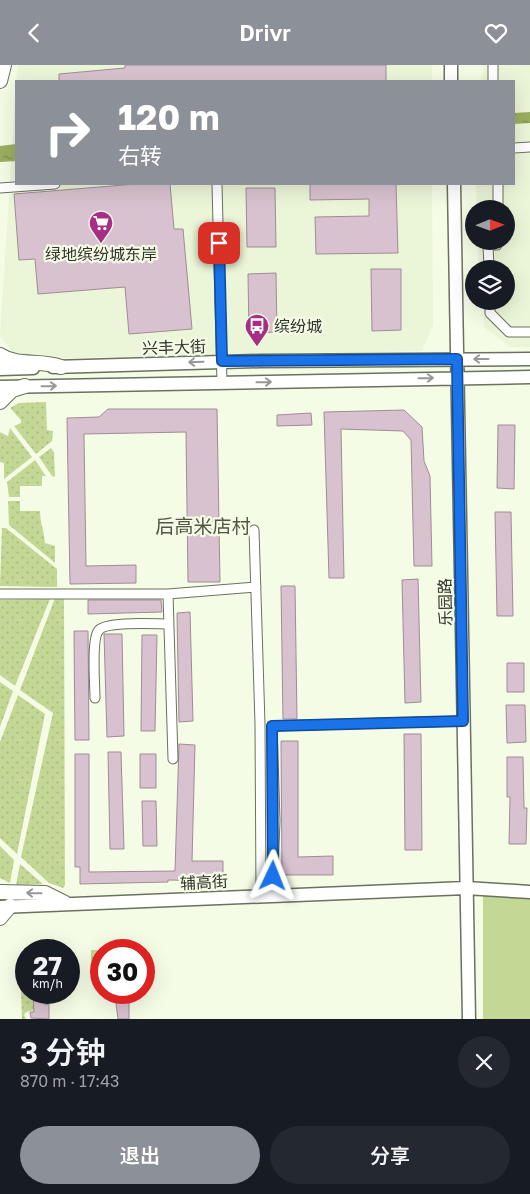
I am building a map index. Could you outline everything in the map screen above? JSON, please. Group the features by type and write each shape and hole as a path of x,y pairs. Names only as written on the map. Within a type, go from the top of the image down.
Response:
{"main road":[{"path":"0,81 4,65"},
{"path":"0,355 14,361 48,362 61,367"},
{"path":"0,402 12,390 24,386"},
{"path":"0,892 46,893 66,903"},
{"path":"0,918 5,907"}],"street":[{"path":"451,65 451,80"},
{"path":"493,65 493,80"},
{"path":"515,148 530,147"},
{"path":"0,187 37,185"},
{"path":"217,185 222,383"},
{"name":"乐园路","path":"454,185 468,1019"},
{"path":"498,185 498,200"},
{"path":"490,310 490,313 509,332 530,332"},
{"name":"兴丰大街","path":"0,369 222,361 530,359"},
{"path":"0,387 530,377"},
{"path":"254,530 267,895"},
{"path":"0,594 168,594 256,587"},
{"path":"168,594 173,759"},
{"path":"95,698 95,643 97,631 113,625 168,624"},
{"path":"267,895 274,821 272,726 463,721"},
{"name":"辅高街","path":"5,907 267,895 466,889 530,892"}],"shaded area":[{"path":"18,65 432,65 432,80 16,80"},
{"path":"483,65 530,65 530,347 510,347 484,327 483,310 515,310 515,260 478,260 478,250 515,250 515,200 477,200 476,185 515,185 515,80 480,80 484,70"},
{"path":"15,101 15,185 432,185 433,325 422,351 18,359 0,336"},
{"path":"46,402 47,430 53,431 52,441 36,454 14,426 21,423 21,420 10,408 19,403"},
{"path":"10,428 32,457 4,479 4,463 0,462 0,432 8,436"},
{"path":"51,448 54,452 55,477 52,476 39,457"},
{"path":"35,460 46,476 42,476 42,486 20,486 20,497 9,497 7,482"},
{"path":"8,501 20,501 20,511 40,511 45,543 55,546 55,563 9,525"},
{"path":"2,528 6,528 57,569 57,587 0,586"},
{"path":"55,598 64,598 65,885 63,888 49,883 21,857 53,713 20,690"},
{"path":"50,599 15,686 0,675 0,600"},
{"path":"0,682 13,691 0,727"},
{"path":"18,695 45,714 17,854 0,838 0,742"},
{"path":"0,846 14,860 10,883 0,878"},
{"path":"20,864 43,884 16,885"},
{"path":"483,889 530,892 530,1019 483,1019"},
{"path":"21,1004 34,1004 34,1010 26,1012 24,1015 26,1019 22,1019"}],"water":[{"path":"530,112 530,123 515,124 515,113"},
{"path":"15,144 15,161 0,162 0,146"}],"building":[{"path":"125,65 386,65 386,80 59,80 59,74 125,68"},
{"name":"绿地缤纷城东岸","path":"124,185 170,185 174,229 183,229 192,329 129,334 125,287 38,294 35,259 19,260 14,194"},
{"path":"310,185 396,185 398,253 316,254 315,217 369,216 369,199 310,200"},
{"path":"246,188 275,188 276,247 247,247"},
{"path":"371,269 401,269 401,330 372,331"},
{"path":"276,273 277,332 249,333 248,274"},
{"path":"108,409 217,409 220,582 188,582 186,432 84,434 86,566 136,565 136,583 70,584 67,418 99,417"},
{"path":"404,410 422,427 424,461 430,476 432,566 414,566 411,440 403,431 341,429 344,578 329,578 324,412"},
{"path":"311,413 312,425 277,426 277,415"},
{"path":"498,425 515,425 514,489 497,488"},
{"path":"495,512 511,512 513,616 497,616"},
{"path":"418,579 421,702 405,703 402,580"},
{"path":"281,586 295,586 297,719 283,719"},
{"path":"88,600 161,600 162,612 88,614"},
{"path":"190,612 193,721 179,722 177,613"},
{"path":"74,631 88,631 89,740 75,740"},
{"path":"104,634 122,634 124,736 107,737"},
{"path":"142,635 157,635 155,731 141,731"},
{"path":"507,663 524,663 524,692 507,692"},
{"path":"506,705 525,705 526,742 507,743"},
{"path":"404,734 421,734 422,850 405,850"},
{"path":"281,741 298,741 298,857 333,856 333,875 282,875"},
{"path":"179,744 195,745 192,861 223,861 223,881 168,880 168,882 80,884 80,867 75,867 75,754 89,754 89,872 175,871"},
{"path":"108,752 121,752 124,849 110,849"},
{"path":"140,754 156,754 156,788 140,788"},
{"path":"507,757 523,757 524,808 527,808 526,844 509,844 510,797 507,797"},
{"path":"142,801 156,801 157,846 143,846"},
{"path":"34,1004 49,1004 49,1019 31,1018 30,1012 34,1012"},
{"path":"116,1004 129,1004 129,1019 118,1019"}],"place":[{"name":"绿地缤纷城东岸","path":"101,244"},
{"name":"缤纷城","path":"257,347"}],"district":[{"name":"后高米店村","path":"203,526"}],"route":[{"path":"219,243 222,361 457,359 463,721 312,723 272,726 273,876"}]}
